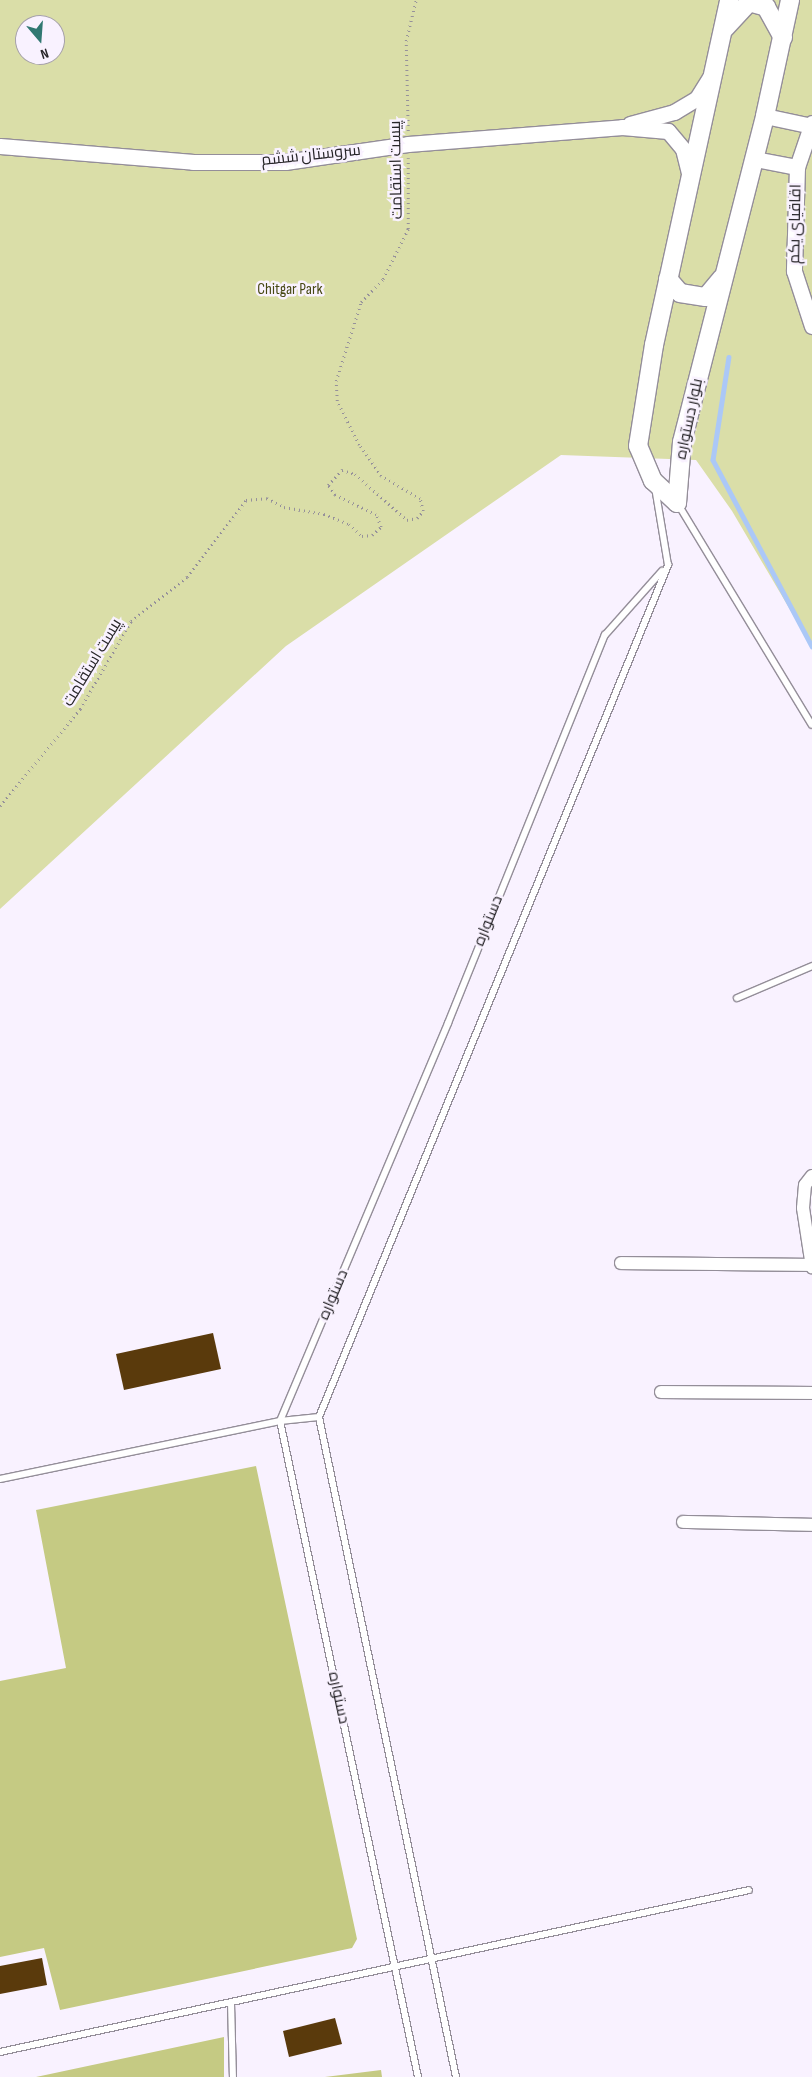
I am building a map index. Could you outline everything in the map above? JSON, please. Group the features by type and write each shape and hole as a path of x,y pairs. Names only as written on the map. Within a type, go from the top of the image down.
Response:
{"main road":[{"path":"677,503 654,480 638,446 654,345 717,66 729,0"},
{"name":"بلوار دستواره","path":"677,503 682,442 755,159 790,0"},
{"path":"722,32 734,15 749,2 766,7 783,38"},
{"path":"668,279 680,293 706,297 725,274"}],"street":[{"path":"622,127 674,112 697,98 717,66"},
{"path":"765,116 812,124"},
{"name":"اقاقیای یکم","path":"812,124 796,168 794,271 812,326"},
{"name":"سروستان ششم","path":"0,146 192,162 275,162 408,144 622,127"},
{"path":"622,127 668,131 683,149 691,180"},
{"path":"755,159 796,168"},
{"path":"621,1263 812,1266 803,1208 805,1185 812,1176"},
{"path":"661,1392 812,1393"},
{"path":"683,1522 812,1525"}],"lane":[{"path":"456,2077 319,1417 668,565 654,480"},
{"path":"677,503 812,725"},
{"name":"دستواره","path":"418,2077 280,1421 448,1023 605,635 668,565"},
{"path":"737,998 812,966"},
{"path":"0,1479 280,1421 319,1417"},
{"path":"0,2052 749,1890"},
{"path":"231,2003 233,2077"}],"path":[{"name":"پیست استقامت","path":"0,806 80,709 131,621 187,577 246,500 267,498 284,508 324,514 349,524 362,536 372,536 381,527 376,515 335,495 328,485 342,470 355,474 407,520 417,518 423,511 420,499 381,476 359,445 337,401 336,381 361,302 384,279 408,229 406,41 416,0"}],"green space":[{"name":"Chitgar Park","path":"0,0 812,0 812,647 732,511 696,460 561,455 286,646 0,909"},
{"path":"256,1466 357,1939 352,1948 60,2010 44,1948 0,1957 0,1681 66,1668 36,1510"},
{"path":"224,2037 224,2077 36,2077"},
{"path":"381,2070 382,2077 325,2077"}],"building":[{"path":"213,1333 221,1369 124,1390 116,1354"},
{"path":"42,1958 47,1985 0,1994 0,1966"},
{"path":"335,2018 342,2044 289,2057 283,2031"}],"waterway":[{"path":"729,357 713,460 812,646"}]}
